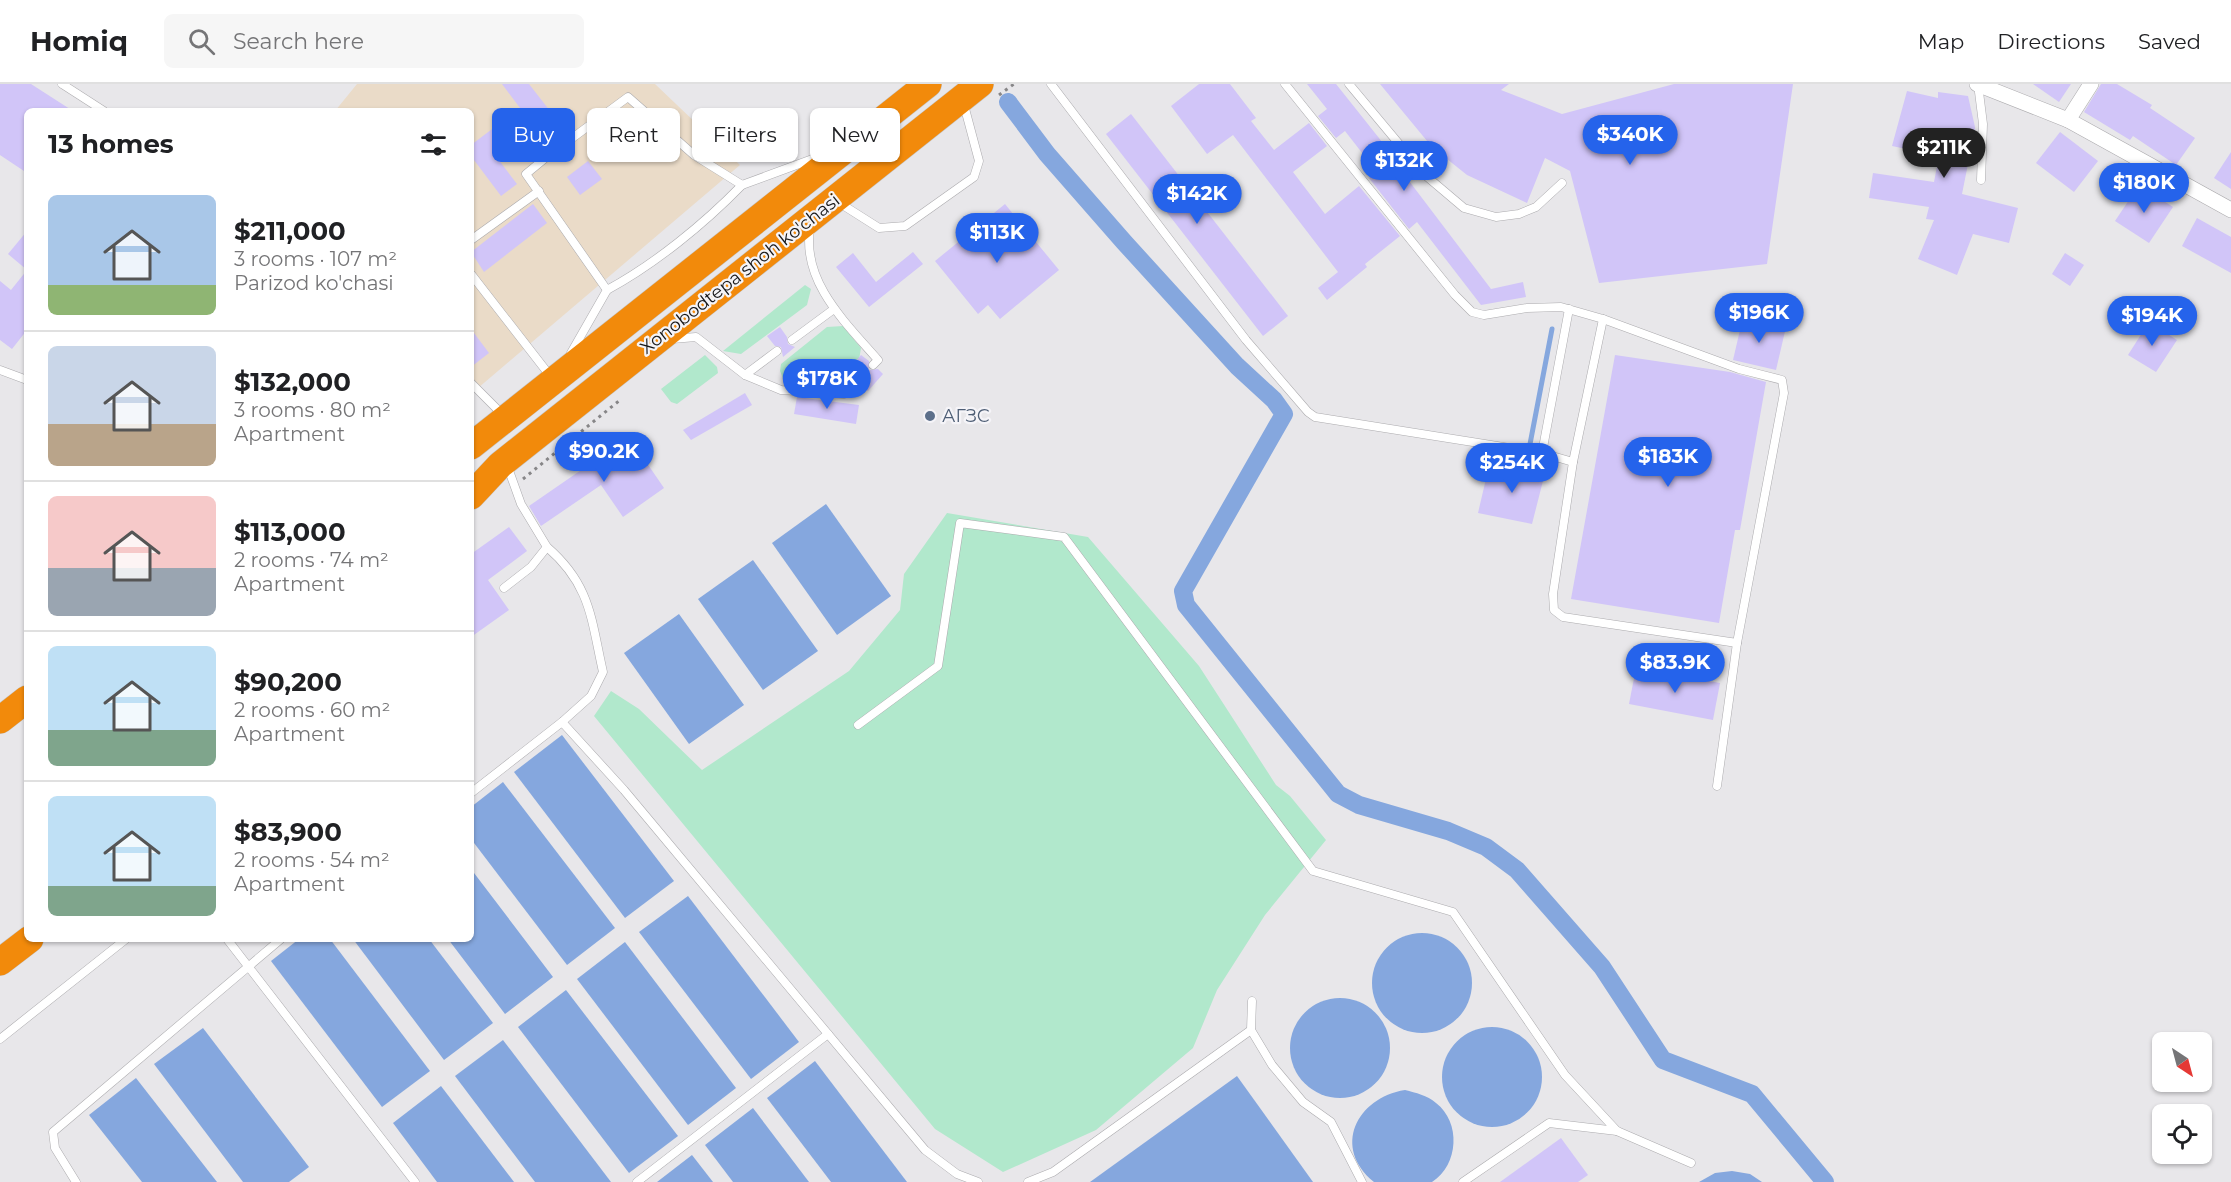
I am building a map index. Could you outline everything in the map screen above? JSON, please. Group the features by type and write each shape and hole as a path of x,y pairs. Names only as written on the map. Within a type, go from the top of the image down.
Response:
{"highway":[{"name":"Xonobodtepa shoh ko'chasi","path":"898,108 928,84"},
{"name":"Xonobodtepa shoh ko'chasi","path":"474,493 503,463 971,91"},
{"name":"Xonobodtepa shoh ko'chasi","path":"474,444 830,162"},
{"path":"711,256 731,282"},
{"path":"0,720 24,701"},
{"path":"0,962 26,942"}],"street":[{"path":"1978,84 2068,120 2231,210"},
{"path":"2068,120 2091,84"}],"lane":[{"path":"62,84 99,108"},
{"path":"1051,84 1246,340 1308,412 1315,417 1542,453 1572,462"},
{"path":"1285,84 1472,312 1484,315 1527,308 1569,309 1603,319 1739,369 1782,380 1784,393 1737,644 1717,786"},
{"path":"1349,84 1425,175 1464,208 1496,217 1519,214 1536,207 1563,183"},
{"path":"1978,84 1983,124 1981,180"},
{"path":"834,200 879,228 905,226 974,177 979,161 971,91"},
{"path":"575,136 627,97 694,155 742,185"},
{"path":"474,278 556,379 607,290 636,274 720,207 742,185 810,160"},
{"path":"540,162 526,174 607,290"},
{"path":"474,238 539,191"},
{"path":"812,218 808,246 811,267 834,309 878,360 873,365"},
{"path":"792,340 834,309"},
{"path":"1542,453 1569,309"},
{"path":"1603,319 1572,462 1553,594 1554,610 1563,617 1737,644"},
{"path":"658,339 696,338 745,375 781,390 844,394 858,382"},
{"path":"745,375 777,351"},
{"path":"0,370 24,378"},
{"path":"474,386 506,418"},
{"path":"474,791 562,722 591,696 603,672 585,594 568,565 547,547 521,504 503,463"},
{"path":"858,725 938,666 960,523 1065,537 1313,871 1454,912 1565,1075 1617,1131"},
{"path":"504,588 531,567 547,547"},
{"path":"562,722 624,790 925,1150 957,1174 978,1182"},
{"path":"0,1039 122,942"},
{"path":"229,942 416,1182"},
{"path":"76,1182 55,1148 53,1132 247,965 277,942"},
{"path":"1252,1001 1251,1030 1272,1065 1303,1102 1331,1122 1362,1182"},
{"path":"1028,1182 1053,1172 1251,1030"},
{"path":"637,1182 828,1034"},
{"path":"1463,1182 1549,1123 1617,1131 1691,1164"}],"shaded area":[{"path":"357,84 655,84 692,119 692,162 737,162 740,165 474,391 474,108 337,108"}],"green space":[{"path":"805,285 811,289 807,305 741,354 723,351"},
{"path":"843,326 861,348 859,360 832,390 784,381 780,371 781,364 827,327"},
{"path":"705,355 717,367 718,373 677,404 671,402 661,389"},
{"path":"947,513 1088,537 1199,666 1276,785 1290,796 1326,840 1265,915 1217,990 1193,1048 1096,1130 1003,1172 935,1129 594,716 611,691 639,709 702,770 849,671 900,610 904,574"}],"water":[{"path":"826,504 891,596 837,635 772,543"},
{"path":"753,560 818,651 763,690 698,599"},
{"path":"679,614 744,705 689,744 624,653"},
{"path":"562,735 674,881 625,918 514,772"},
{"path":"503,782 615,928 567,965 474,843 474,805"},
{"path":"474,873 553,977 505,1014 450,942 474,942"},
{"path":"688,896 799,1042 751,1079 639,932"},
{"path":"1422,933 1441,937 1458,947 1468,964 1472,983 1468,1002 1458,1019 1441,1029 1422,1033 1403,1029 1386,1019 1376,1002 1372,983 1376,964 1386,947 1403,937"},
{"path":"295,942 332,942 430,1071 382,1107 271,961"},
{"path":"355,942 431,942 493,1023 444,1060"},
{"path":"625,942 736,1088 688,1125 577,979"},
{"path":"566,990 678,1136 629,1173 518,1027"},
{"path":"1340,998 1359,1002 1376,1012 1386,1029 1390,1048 1386,1067 1376,1084 1359,1094 1340,1098 1321,1094 1304,1084 1294,1067 1290,1048 1294,1029 1304,1012 1321,1002"},
{"path":"1492,1027 1511,1031 1528,1041 1538,1058 1542,1077 1538,1096 1528,1113 1511,1123 1492,1127 1473,1123 1456,1113 1446,1096 1442,1077 1446,1058 1456,1041 1473,1031"},
{"path":"203,1028 309,1167 289,1182 243,1182 154,1064"},
{"path":"503,1040 611,1182 535,1182 455,1076"},
{"path":"815,1061 907,1182 831,1182 767,1098"},
{"path":"1237,1076 1313,1182 1090,1182"},
{"path":"136,1078 217,1182 142,1182 89,1115"},
{"path":"441,1086 514,1182 437,1182 393,1123"},
{"path":"1405,1090 1429,1098 1444,1111 1453,1132 1452,1155 1441,1175 1432,1182 1374,1182 1361,1169 1354,1154 1352,1140 1355,1126 1374,1103 1388,1095"},
{"path":"753,1108 809,1182 733,1182 705,1145"},
{"path":"692,1155 713,1182 657,1182"},
{"path":"1732,1171 1750,1174 1762,1182 1699,1182 1715,1173"}],"building":[{"path":"0,84 31,84 68,108 24,108 24,171 0,155"},
{"path":"502,84 529,84 548,108 520,108"},
{"path":"1199,84 1230,84 1256,118 1251,121 1274,150 1309,123 1327,146 1293,172 1325,214 1359,186 1400,236 1365,264 1367,267 1327,300 1318,288 1338,272 1233,135 1207,154 1171,106"},
{"path":"1307,84 1336,84 1402,167 1400,169 1491,289 1523,282 1526,297 1481,305 1417,222 1409,229 1369,178 1377,172 1345,131 1336,138 1318,116 1327,109"},
{"path":"1380,84 1509,84 1501,90 1562,114 1674,84 1793,84 1767,264 1599,283 1570,171 1545,158 1527,203 1467,175 1432,147"},
{"path":"2033,84 2071,84 2059,102"},
{"path":"2101,84 2117,84 2152,105 2150,108 2195,138 2176,165 2133,136 2130,140 2084,112"},
{"path":"1907,91 1938,98 1938,92 1968,96 1975,127 1972,159 1969,159 1962,194 2018,208 2009,243 1973,234 1957,275 1918,259 1934,220 1926,219 1929,207 1869,198 1873,173 1934,182 1939,156 1892,146"},
{"path":"1131,114 1288,316 1263,336 1106,134"},
{"path":"492,129 492,162 500,162 517,184 501,196 474,160 474,143"},
{"path":"2060,132 2098,161 2074,192 2036,163"},
{"path":"2231,152 2231,189 2214,178"},
{"path":"587,162 602,179 580,195 567,177"},
{"path":"2139,185 2173,207 2149,243 2115,221"},
{"path":"533,204 547,223 484,272 474,257 474,250"},
{"path":"1005,204 1059,270 1000,319 988,305 978,314 935,261"},
{"path":"2197,218 2231,237 2231,273 2182,246"},
{"path":"24,235 24,267 8,254"},
{"path":"913,252 923,264 869,307 836,267 853,253 876,282"},
{"path":"2065,253 2084,265 2070,286 2052,274"},
{"path":"24,274 24,334 12,349 0,340 0,281 11,290"},
{"path":"1743,317 1786,327 1776,370 1733,360"},
{"path":"2149,322 2177,340 2156,372 2128,355"},
{"path":"780,327 787,337 788,344 795,347 783,357 781,347 775,346 767,336"},
{"path":"474,333 489,353 474,365"},
{"path":"861,355 869,361 869,370 878,369 883,374 868,391 862,386 862,378 853,378 846,372"},
{"path":"1615,355 1730,372 1766,382 1740,530 1735,530 1719,623 1571,599"},
{"path":"745,393 752,405 691,440 683,430"},
{"path":"797,397 859,405 856,424 794,414"},
{"path":"629,437 664,488 623,517 601,485 541,526 529,506"},
{"path":"1489,466 1524,475 1526,468 1545,473 1532,524 1478,513"},
{"path":"509,527 527,551 488,580 509,610 474,635 474,552"},
{"path":"1636,668 1720,683 1713,720 1629,704"},
{"path":"1561,1138 1588,1175 1578,1182 1500,1182"}],"waterway":[{"path":"1008,102 1047,154 1124,242 1237,366 1274,400 1284,414 1183,591 1186,605 1338,794 1359,805 1448,831 1486,847 1517,870 1602,967 1663,1060 1752,1094 1825,1182"},
{"path":"1530,444 1552,329"}],"place":[{"name":"АГЗС","path":"930,416"}]}
